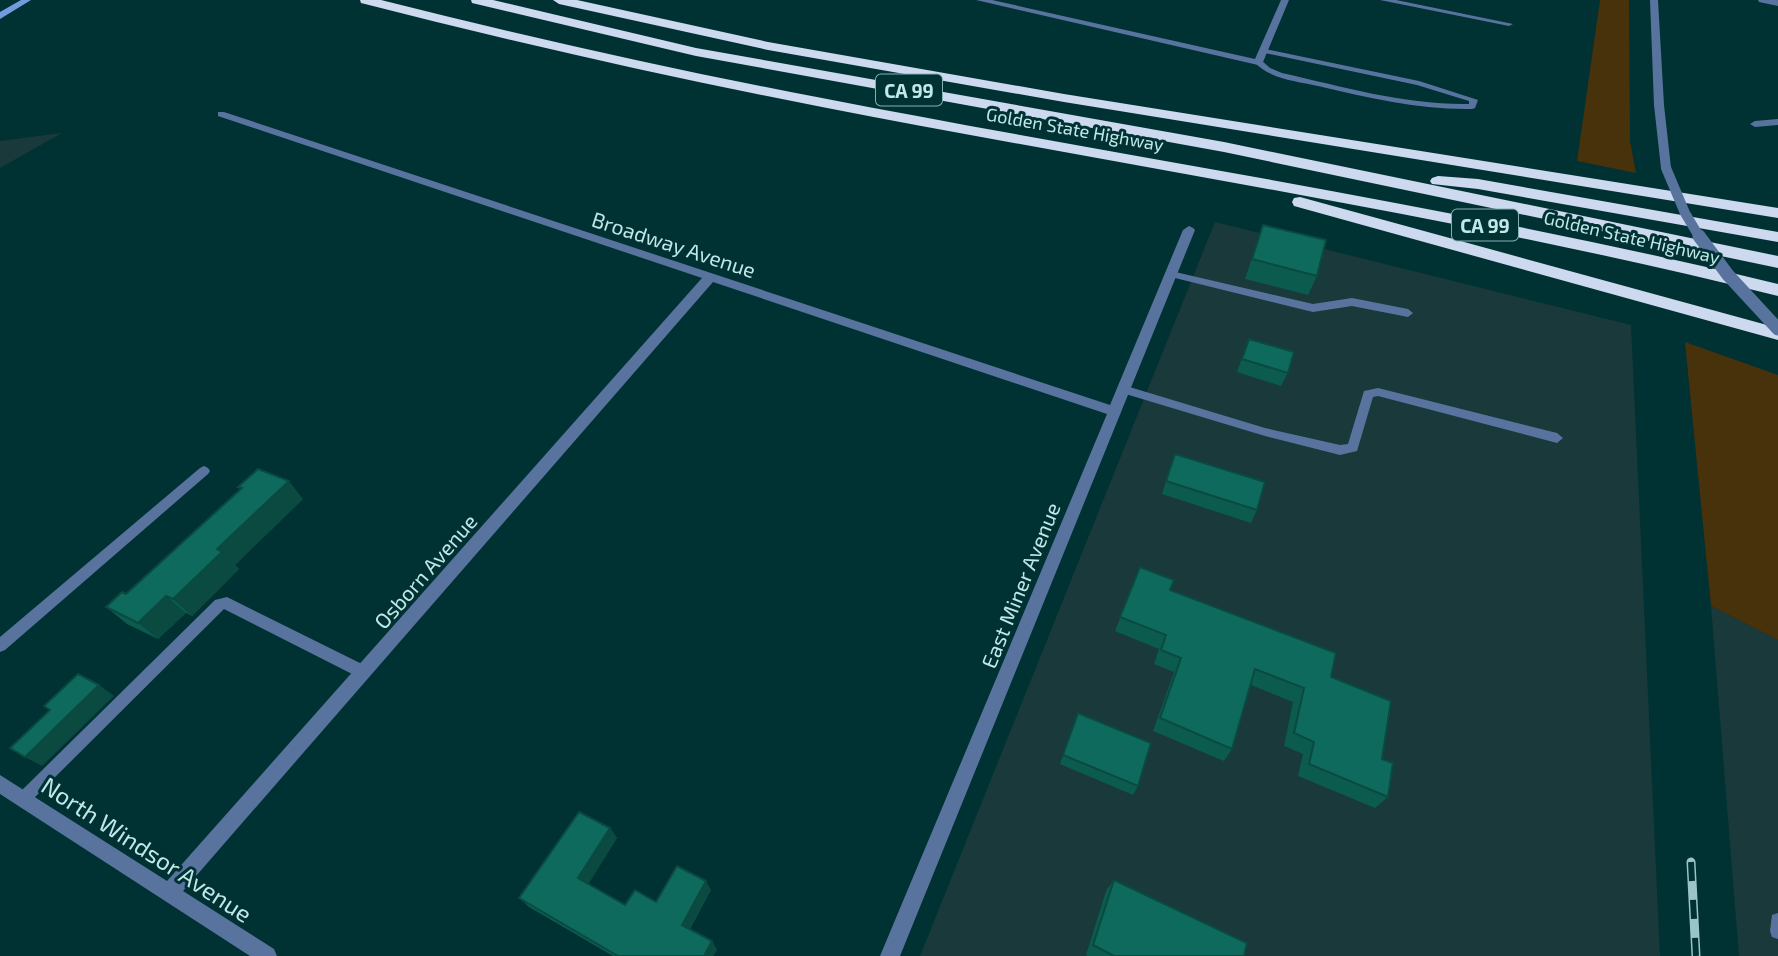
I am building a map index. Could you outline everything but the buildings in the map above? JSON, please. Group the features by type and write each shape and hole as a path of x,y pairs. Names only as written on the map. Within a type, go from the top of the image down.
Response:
{"highway":[{"name":"Golden State Highway","path":"366,0 576,52 804,101 1596,246 1778,290"},
{"name":"Golden State Highway","path":"477,0 696,52 1224,146 1342,173 1778,262"},
{"path":"559,0 768,46 1051,96 1778,213"},
{"path":"1191,170 1778,332"},
{"path":"1342,173 1478,184 1778,237"}],"main road":[{"path":"0,16 27,0"}],"street":[{"path":"980,0 1258,62 1285,0"},
{"path":"1654,0 1659,105 1666,167 1674,191 1726,273 1778,332"},
{"path":"1762,0 1778,3"},
{"name":"Broadway Avenue","path":"221,114 1114,411"},
{"path":"1755,124 1778,121"},
{"name":"East Miner Avenue","path":"890,956 1189,230"},
{"name":"Osborn Avenue","path":"169,893 711,276"},
{"name":"North Windsor Avenue","path":"0,785 267,956"}],"lane":[{"path":"1384,0 1509,24"},
{"path":"1258,62 1267,70 1280,75 1399,100 1457,107 1472,106 1474,100 1419,83 1263,50"},
{"path":"1171,275 1312,308 1352,302 1370,303 1408,313"},
{"path":"1123,389 1265,432 1340,450 1353,448 1368,394 1378,392 1557,438"},
{"path":"0,646 204,471"},
{"path":"23,799 220,604 227,603 363,673"},
{"path":"1778,921 1778,931"}],"shaded area":[{"path":"1600,0 1629,0 1630,141 1636,173 1577,161"},
{"path":"62,133 0,168 0,141"},
{"path":"1215,222 1631,325 1660,956 920,956"},
{"path":"1685,342 1778,375 1778,640 1711,606"},
{"path":"1711,606 1778,640 1778,956 1739,956"}],"railway":[{"path":"1691,862 1696,956"}]}
